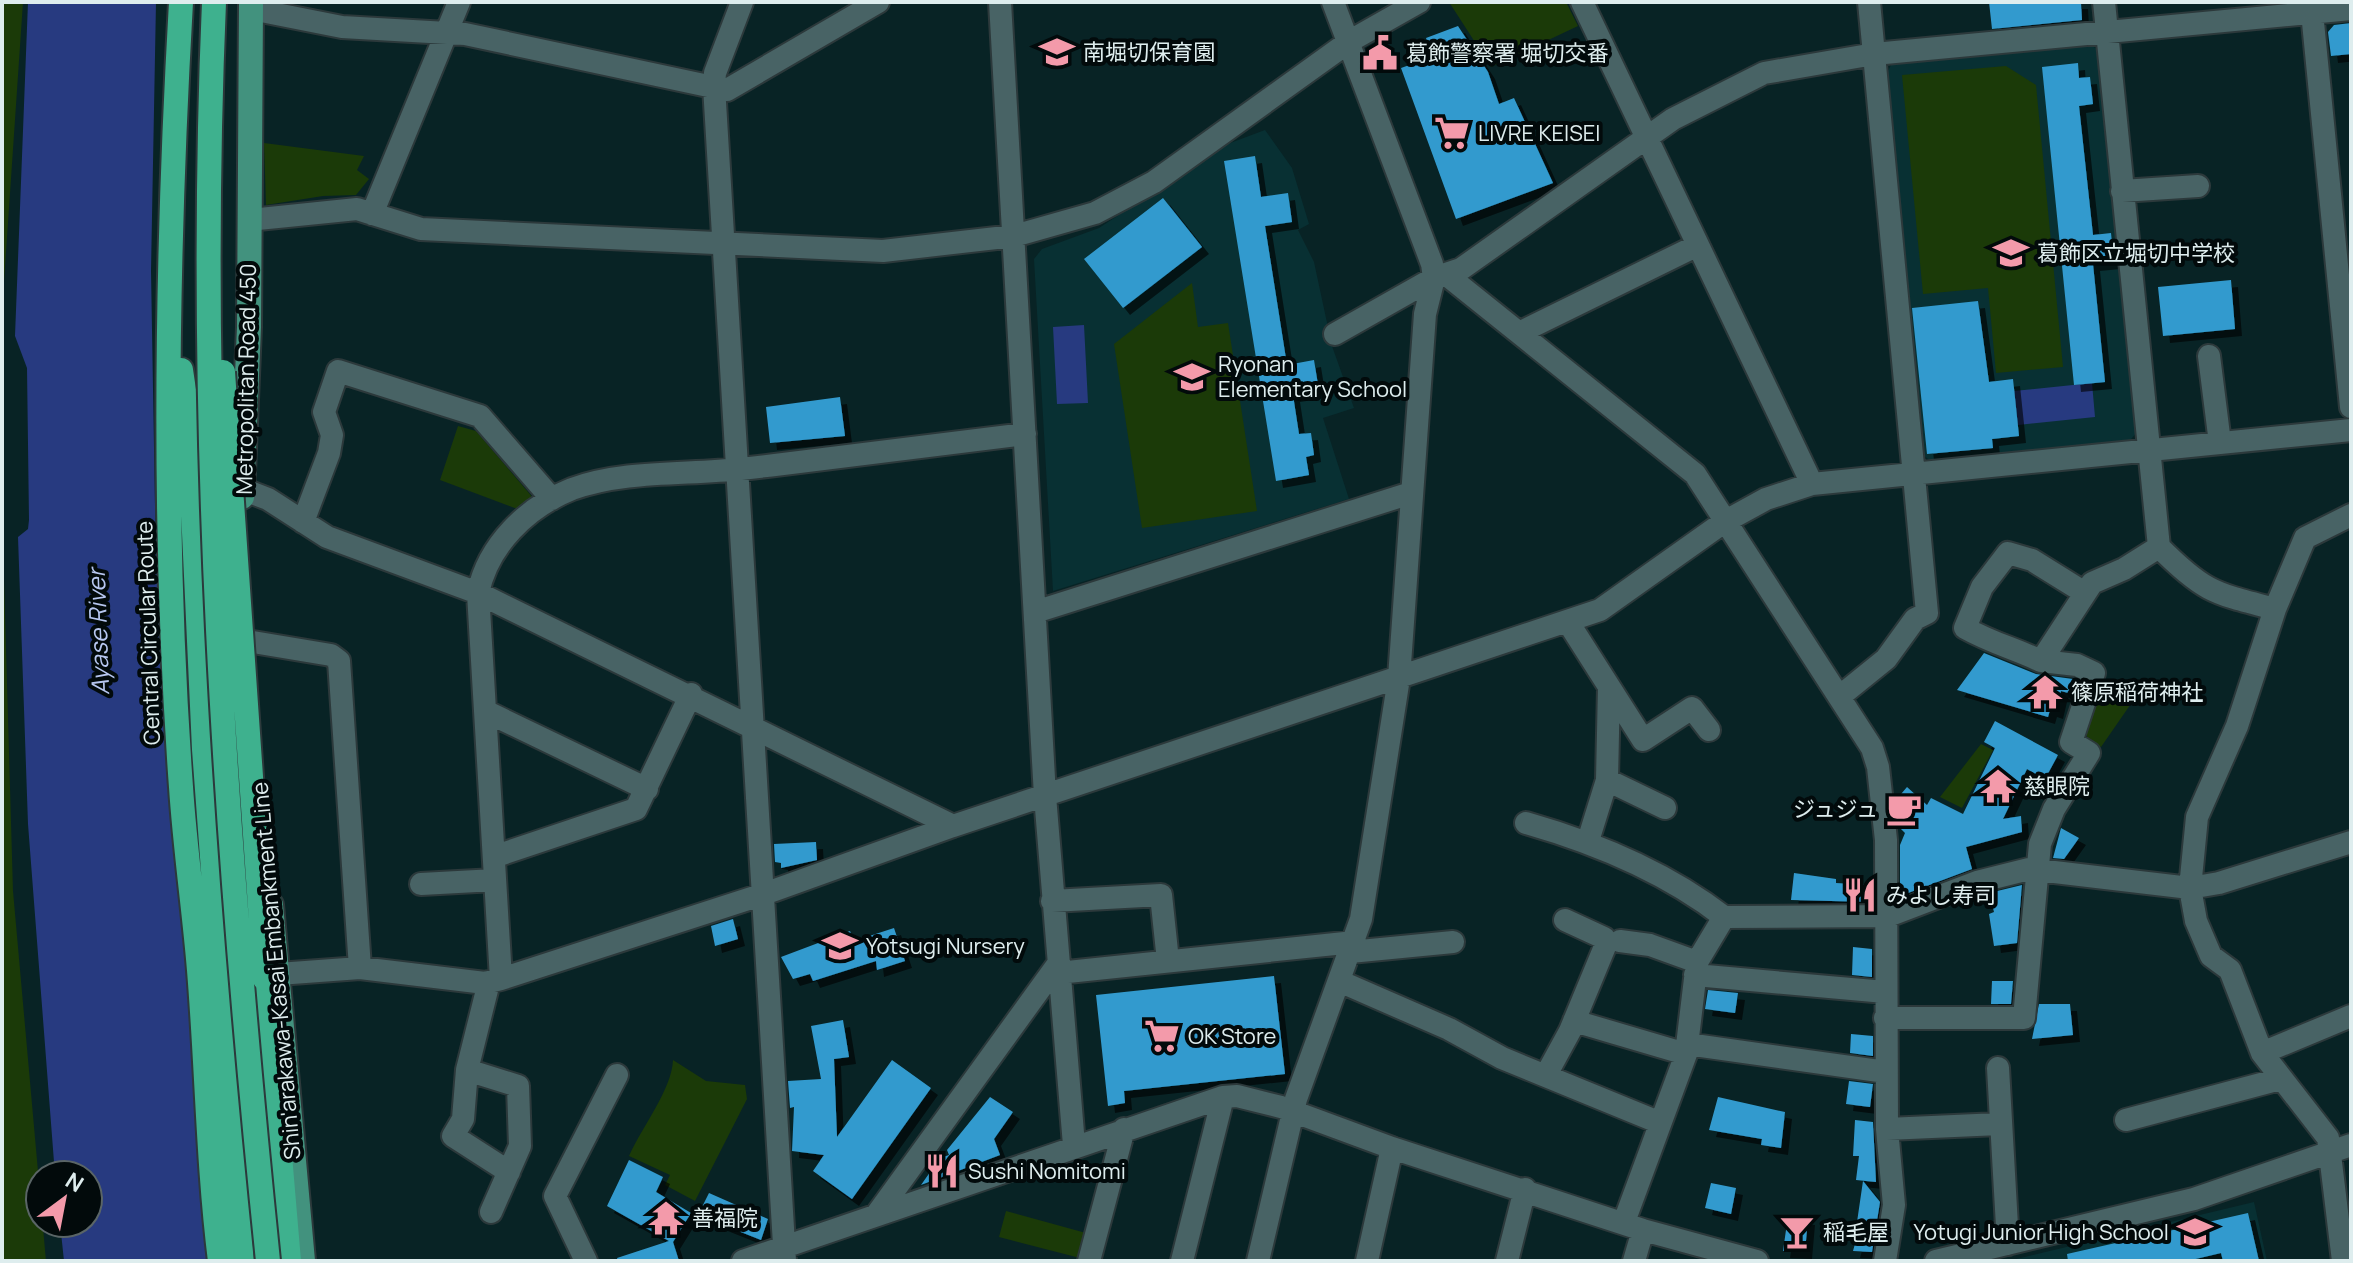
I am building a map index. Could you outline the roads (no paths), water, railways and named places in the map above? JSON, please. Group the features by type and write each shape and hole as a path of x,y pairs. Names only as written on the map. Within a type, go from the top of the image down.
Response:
{"highway":[{"name":"Central Circular Route","path":"181,2 170,302 169,524 181,788 196,931 220,1261"},
{"path":"214,2 208,397 224,746 268,1261"},
{"path":"210,170 241,660 289,1261"},
{"path":"170,302 189,424 204,749 242,1261"}],"main road":[{"name":"Metropolitan Road 450","path":"251,6 249,327 242,489 253,642 255,756"},
{"name":"Shin'arakawa-Kasai Embankment Line","path":"255,756 303,1261"},
{"name":"Shin'arakawa-Kasai Embankment Line","path":"255,756 232,984 259,1261"}],"street":[{"path":"372,214 459,2"},
{"path":"742,2 715,73 714,86 784,1254"},
{"path":"251,6 342,27 447,33 727,90 878,2"},
{"path":"1000,2 1045,796 1074,1145"},
{"path":"1333,2 1432,264 1441,277 1521,332 1695,474 1872,748 1878,767 1886,840 1888,916 1885,992 1887,1129 1894,1205 1885,1261"},
{"path":"249,220 357,209 421,229 723,240 883,251 1014,236 1095,213 1154,182 1350,41 1419,2"},
{"path":"1582,2 1812,484"},
{"path":"1839,697 1886,659 1915,619 1927,613 1869,2"},
{"path":"2104,2 2159,547 2194,582 2214,593 2275,609"},
{"path":"2311,8 2351,407"},
{"path":"1335,334 1441,277 1703,101 1764,73 1874,54 2311,8 2351,9"},
{"path":"2122,191 2198,186"},
{"path":"1521,332 1696,246"},
{"path":"1258,1261 1296,1099 1352,947 1399,678 1425,314 1441,277"},
{"path":"2209,356 2220,443"},
{"path":"303,522 329,453 332,435 324,412 338,371 480,416 552,499"},
{"path":"278,974 360,968 495,981 764,894 953,826 1568,622 1625,596 1724,522 1766,499 1812,484 2351,430"},
{"path":"509,1172 453,1136 463,1119 467,1070 495,981 496,856 478,593 487,563 498,546 512,529 552,499 602,480 739,469 1025,434"},
{"path":"242,489 255,492 327,537 478,593 691,694 953,826"},
{"path":"1035,612 1411,493"},
{"path":"2342,1148 2328,1138 2262,1053 2230,970 2211,956 2196,921 2190,888 2197,817 2237,726 2275,609 2305,538 2351,515"},
{"path":"2041,661 2092,583 2124,569 2159,547"},
{"path":"1885,1018 2024,1018 2035,870 2040,844 2054,809 2089,753 2071,742 2094,673 2077,665 2041,661 2011,647 1998,647 1965,628 1982,587 2008,553 2032,560 2085,593"},
{"path":"1568,622 1643,740 1692,708 1709,730"},
{"path":"253,642 331,655 339,661 360,968"},
{"path":"1588,841 1607,780 1609,687"},
{"path":"496,856 636,809 691,694"},
{"path":"487,712 647,789"},
{"path":"1607,780 1665,808"},
{"path":"1526,823 1588,841 1696,896 1724,917 1888,916 1977,882 2035,870 2190,888 2219,883 2351,842"},
{"path":"421,884 495,880"},
{"path":"1052,901 1161,895 1168,961"},
{"path":"1634,1261 1634,1226 1658,1122 1686,1049 1696,969 1724,917"},
{"path":"1546,1075 1574,1021 1606,944 1604,938 1565,920"},
{"path":"1620,941 1650,945 1696,969 1885,992"},
{"path":"1058,968 1453,942"},
{"path":"877,1214 1058,968"},
{"path":"1339,981 1658,1122"},
{"path":"2262,1053 2351,1016"},
{"path":"1574,1021 1686,1049 1886,1072"},
{"path":"1998,1068 2008,1244"},
{"path":"467,1070 518,1086 520,1146 491,1212"},
{"path":"586,1261 555,1196 617,1075"},
{"path":"2126,1120 2280,1079"},
{"path":"743,1261 784,1254 877,1214 1074,1145 1223,1097 1237,1096 1295,1112 1392,1148 1634,1226 1757,1261"},
{"path":"1182,1261 1223,1097"},
{"path":"1887,1129 1999,1124"},
{"path":"1089,1261 1124,1129"},
{"path":"1367,1261 1392,1148"},
{"path":"2342,1148 2346,1236 2343,1261"},
{"path":"1936,1261 1972,1258 2008,1244 2194,1199 2342,1148"},
{"path":"1507,1261 1525,1189"}],"water":[{"name":"Ayase River","path":"28,2 156,2 151,271 156,565 210,1261 64,1261 62,1239 104,1239 104,1159 54,1159 28,824 18,537 28,529 29,520 27,368 15,336"},
{"path":"1084,325 1088,403 1057,404 1053,327"},
{"path":"2092,383 2095,417 2018,425 2014,391"}],"place":[{"name":"南堀切保育園","path":"1057,52"},
{"name":"葛飾警察署 堀切交番","path":"1380,53"},
{"name":"LIVRE KEISEI","path":"1452,133"},
{"name":"葛飾区立堀切中学校","path":"2011,253"},
{"name":"Ryonan Elementary School","path":"1192,377"},
{"name":"篠原稲荷神社","path":"2045,692"},
{"name":"慈眼院","path":"1998,786"},
{"name":"ジュジュ","path":"1904,809"},
{"name":"みよし寿司","path":"1860,895"},
{"name":"Yotsugi Nursery","path":"840,946"},
{"name":"OK Store","path":"1162,1036"},
{"name":"Sushi Nomitomi","path":"942,1171"},
{"name":"善福院","path":"666,1218"},
{"name":"稲毛屋","path":"1797,1232"},
{"name":"Yotugi Junior High School","path":"2195,1232"}]}
